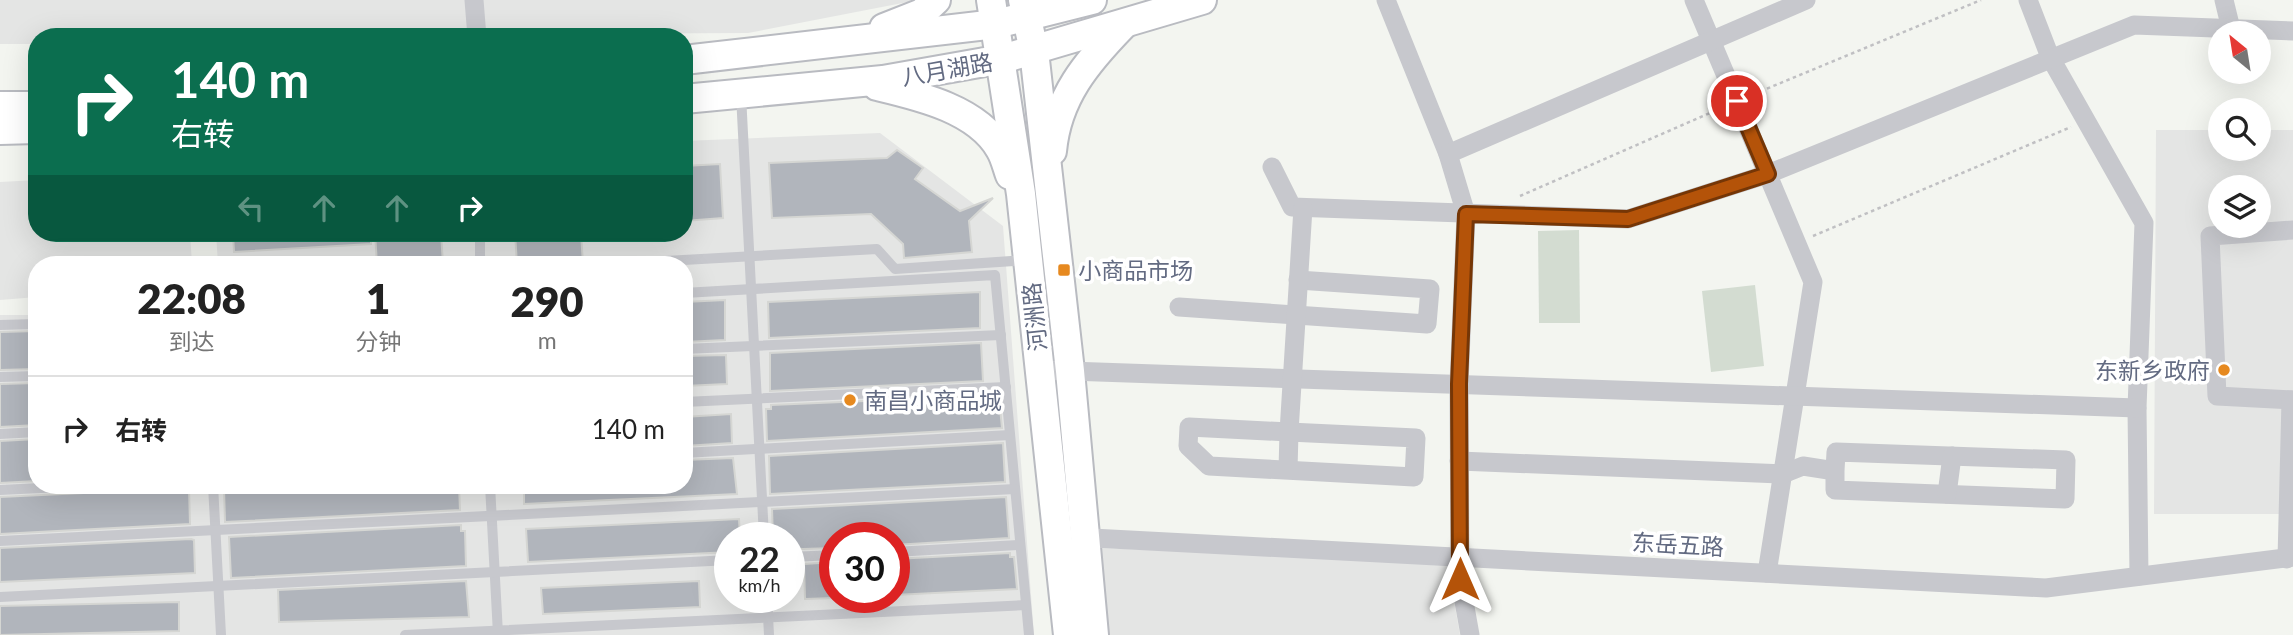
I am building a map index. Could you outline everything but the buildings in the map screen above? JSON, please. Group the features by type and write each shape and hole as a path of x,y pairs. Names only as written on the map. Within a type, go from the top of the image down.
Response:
{"main road":[{"path":"848,43 922,13 936,0"},
{"name":"八月湖路","path":"693,59 848,43 993,12 1092,0"},
{"name":"八月湖路","path":"693,98 861,82 1002,59 1202,0"},
{"path":"1025,8 1034,51 1070,371 1072,536 1094,635"},
{"name":"河洲路","path":"993,12 1022,206 1040,370 1072,536 1068,635"},
{"path":"1049,184 1054,137 1063,106 1086,63 1125,23"},
{"path":"861,82 918,96 969,118 1000,148 1022,206"},
{"path":"0,106 28,106"},
{"path":"0,130 28,129"}],"street":[{"path":"474,0 476,28"},
{"path":"1386,0 1448,154 1466,214 1459,384 1460,579 1470,635"},
{"path":"1694,0 1813,282 1768,573"},
{"path":"1448,154 1806,0"},
{"path":"2028,0 2050,57 2144,223 2137,408 2139,576"},
{"path":"2224,0 2229,21"},
{"path":"1272,167 1292,208 1628,219 1768,174 2134,25 2208,28"},
{"path":"2272,30 2293,31"},
{"path":"1288,470 1303,208"},
{"path":"2290,558 2292,400 2217,396 2210,236 2293,230"},
{"path":"1179,307 1427,324 1430,289 1298,280"},
{"path":"1040,370 2137,408"},
{"path":"1189,427 1289,432 1416,438 1414,477 1209,466 1188,446 1189,427"},
{"path":"1836,452 1952,456 2066,460 2065,499 1835,490 1836,452"},
{"path":"1947,494 1952,456"},
{"path":"1459,461 1783,474 1803,466 1835,471"},
{"name":"东岳五路","path":"1072,536 2046,587 2290,558"}],"lane":[{"path":"741,94 763,522"},
{"path":"693,259 877,249 895,269 1028,260"},
{"path":"693,293 995,275 1029,635"},
{"path":"0,326 28,324"},
{"path":"693,349 1001,335"},
{"path":"0,377 28,376"},
{"path":"693,402 1006,387"},
{"path":"0,434 28,432"},
{"path":"693,452 1010,435"},
{"path":"0,491 28,489"},
{"path":"0,541 1015,489"},
{"path":"213,494 220,635"},
{"path":"491,494 498,633"},
{"path":"910,551 1020,545"},
{"path":"0,597 714,561"},
{"path":"405,635 498,633 1026,605"},
{"path":"768,613 769,635"}],"path":[{"path":"1797,243 2086,120"}],"shaded area":[{"path":"0,0 918,0 748,33 693,33 693,28 28,28 28,44 0,44"},
{"name":"东新乡政府","path":"2156,130 2208,130 2208,161 2271,161 2271,130 2293,130 2293,514 2154,514"},
{"name":"南昌小商品城","path":"880,133 1003,226 1034,635 0,635 0,315 28,315 28,494 693,494 693,256 217,256 217,242 693,242 693,141"},
{"path":"28,180 28,242 191,242 191,256 28,256 28,298 0,300 0,182"},
{"path":"1579,230 1580,323 1539,323 1538,231"},
{"path":"1755,285 1764,366 1711,372 1702,291"},
{"path":"1097,548 1447,561 1460,635 1102,635"}],"place":[{"name":"小商品市场","path":"1064,270"},
{"name":"东新乡政府","path":"2224,370"},
{"name":"南昌小商品城","path":"850,400"}],"route":[{"path":"1460,579 1459,384 1466,214 1628,219 1768,174 1737,101"}]}
